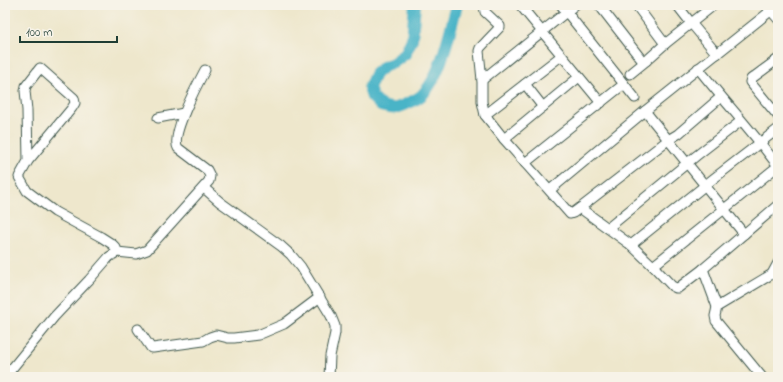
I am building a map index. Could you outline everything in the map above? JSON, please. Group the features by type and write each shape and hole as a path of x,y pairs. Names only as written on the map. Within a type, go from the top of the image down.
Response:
{"street":[{"path":"484,5 485,12 500,26 479,51 482,80 482,102 485,114 504,139 569,213 572,214 668,140 678,134 721,96"},
{"path":"520,5 600,103"},
{"path":"482,80 542,31 564,8 575,5"},
{"path":"599,5 641,59 646,61"},
{"path":"636,5 665,44"},
{"path":"677,5 717,54"},
{"path":"630,74 714,5"},
{"path":"550,190 645,111 717,54 772,7 778,19"},
{"path":"564,8 635,98"},
{"path":"485,114 561,56"},
{"path":"778,59 751,79 750,82 778,116"},
{"path":"28,161 25,91 26,86 40,68 74,98 75,103 28,161 18,177 27,191 55,212 112,244 116,248 117,252"},
{"path":"653,266 778,166 760,142 698,68"},
{"path":"5,376 54,317 89,280 108,257 117,252 136,254 147,250 209,181 209,173 176,145 176,140 184,113 204,70"},
{"path":"504,139 579,77"},
{"path":"525,84 543,107"},
{"path":"525,163 624,84"},
{"path":"645,111 744,234"},
{"path":"158,118 184,113"},
{"path":"608,228 741,121"},
{"path":"631,245 778,128"},
{"path":"204,188 220,202 271,238 291,255 301,267 331,316 335,326 330,356 329,377"},
{"path":"580,208 631,245 672,286 676,288 703,269 778,205"},
{"path":"717,307 772,274 778,263"},
{"path":"703,269 717,307 715,316 716,321 762,377"},
{"path":"138,329 151,348 203,341 216,335 234,338 258,334 284,324 320,298"}],"waterway":[{"path":"415,5 412,39 405,54 393,63 383,67 375,74 369,88 372,97 381,106 389,108 403,106 421,96 429,86 440,65 457,5"}]}
